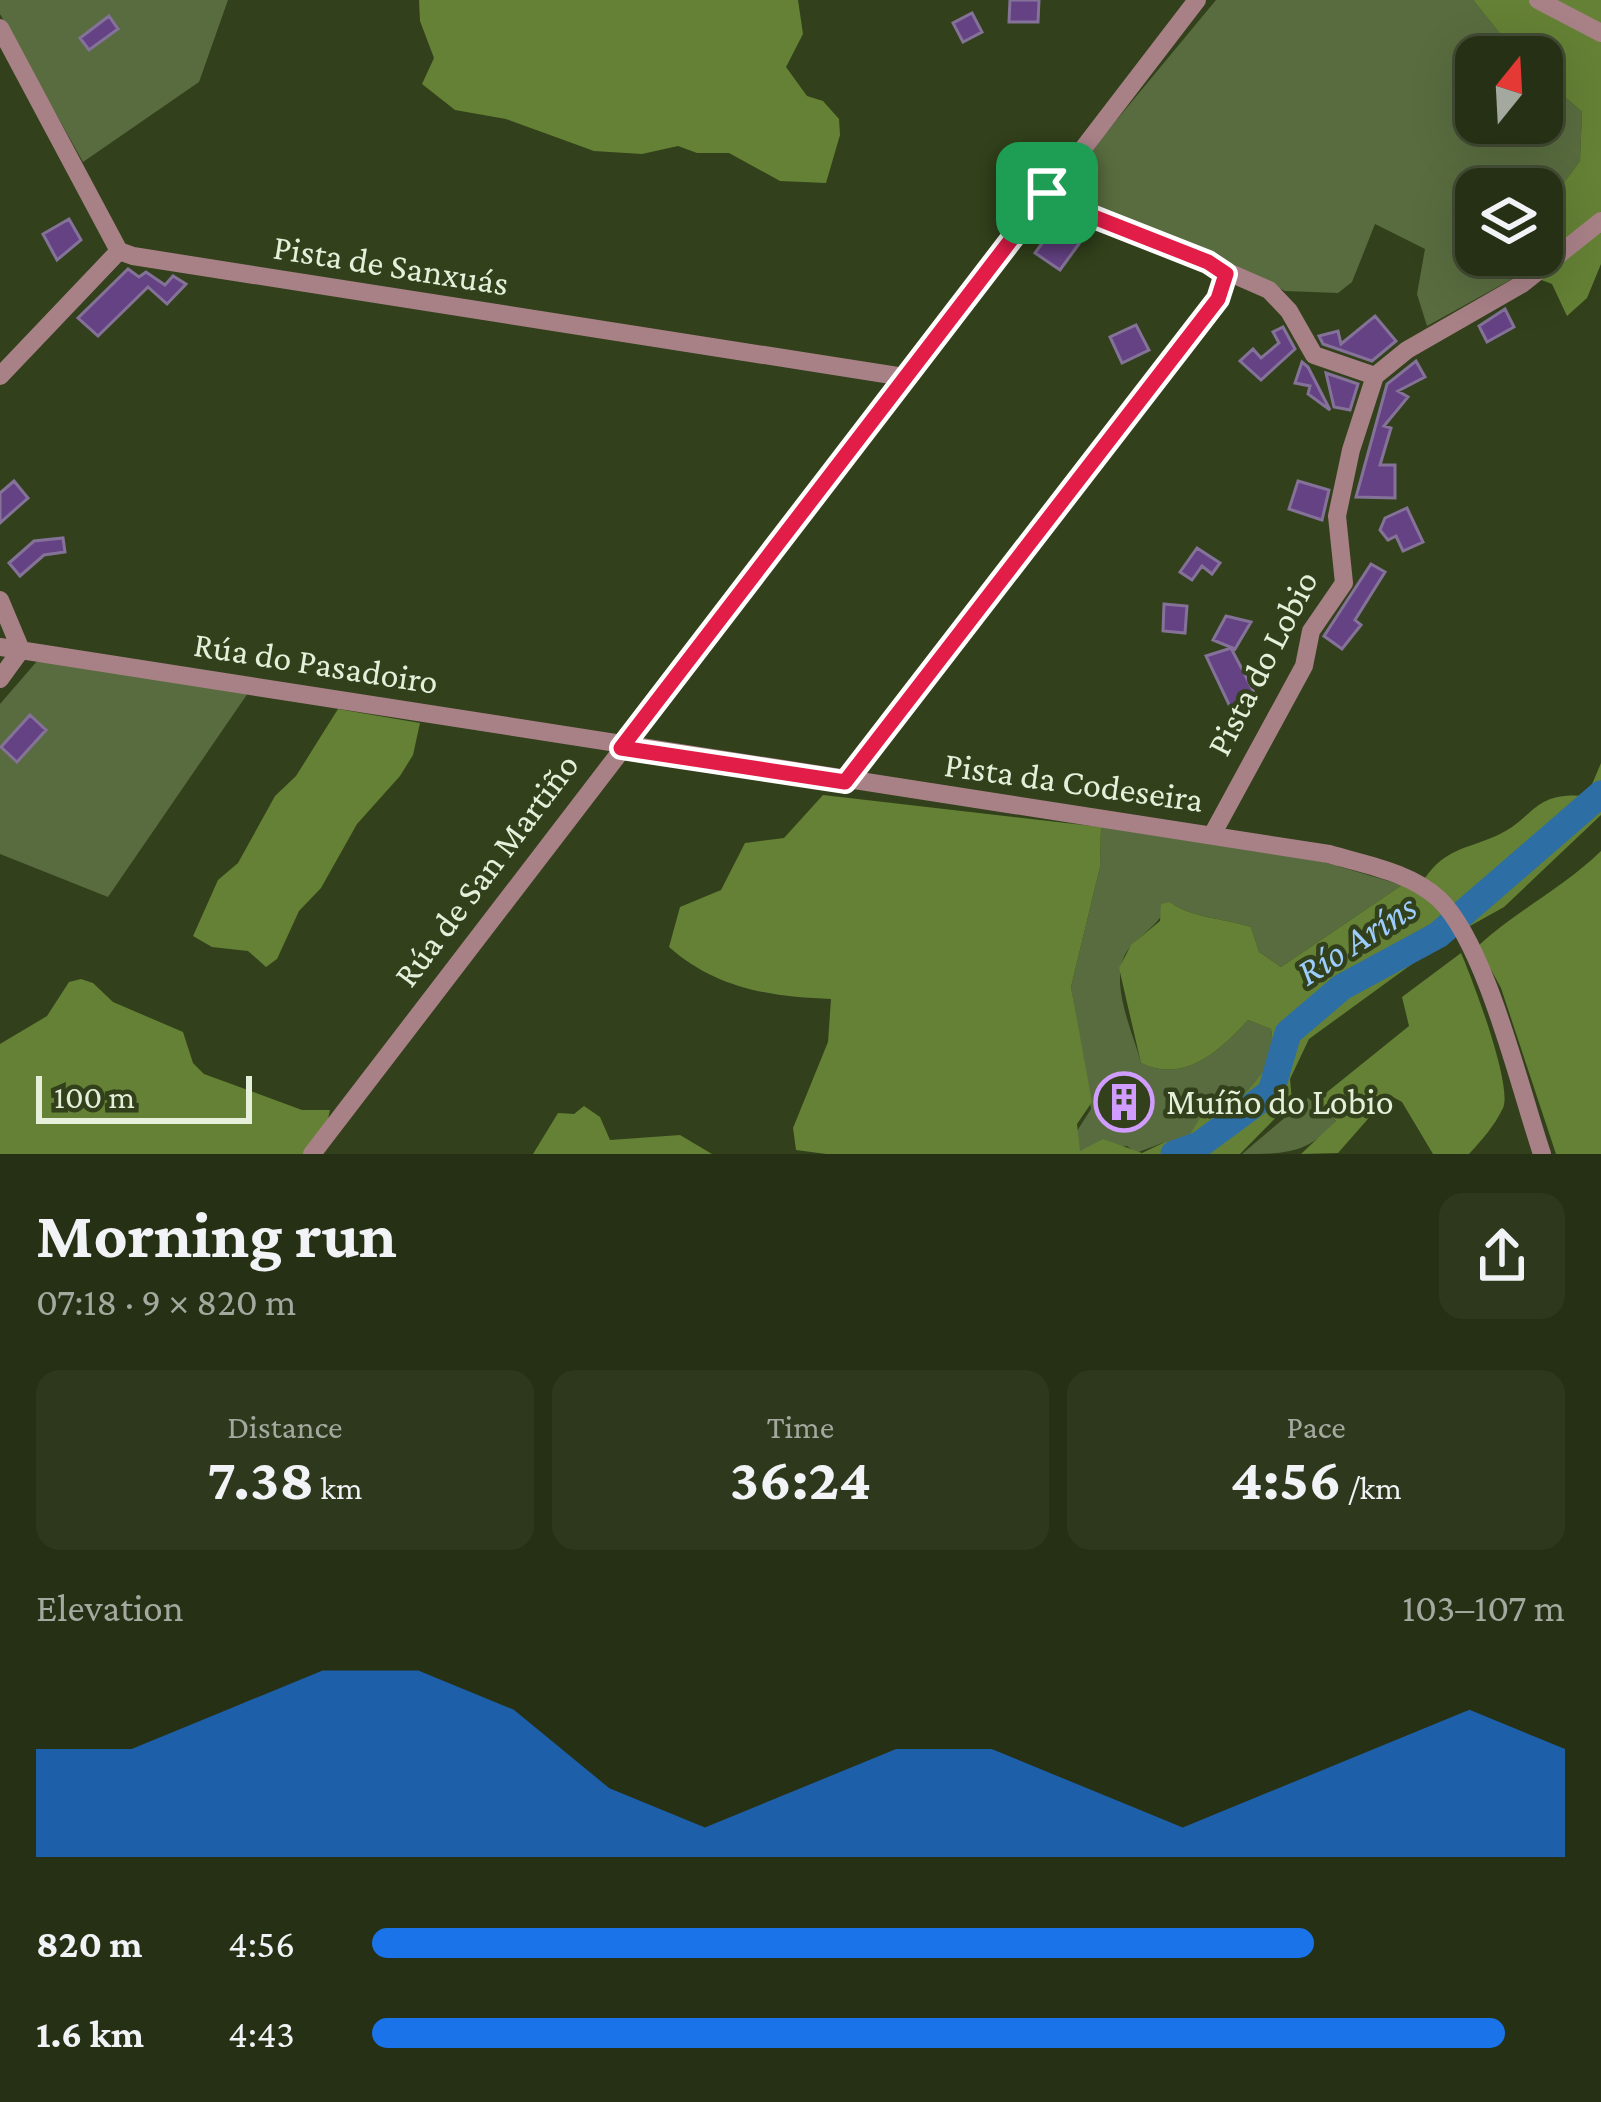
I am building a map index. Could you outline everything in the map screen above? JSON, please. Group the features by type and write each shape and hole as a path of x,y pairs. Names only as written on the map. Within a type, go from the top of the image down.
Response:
{"street":[{"name":"Rúa de San Martiño","path":"312,1154 1197,0"},
{"path":"1538,0 1601,33"},
{"path":"0,28 119,251 0,376"},
{"path":"1047,193 1279,298 1314,355 1375,376 1407,350 1522,284 1601,220"},
{"name":"Pista de Sanxuás","path":"119,251 230,273 904,377"},
{"path":"845,782 1218,299 1226,274"},
{"name":"Pista do Lobio","path":"1212,835 1304,666 1315,623 1344,584 1337,516 1351,449 1375,376"},
{"path":"0,600 21,650 0,679"},
{"name":"Rúa do Pasadoiro","path":"0,646 621,748"},
{"name":"Pista da Codeseira","path":"621,748 1212,835 1329,854 1397,874 1438,898 1462,930 1542,1154"}],"green space":[{"path":"0,0 228,0 199,82 83,162 0,14"},
{"path":"419,0 798,0 803,34 786,67 807,96 823,101 839,119 840,135 826,183 780,181 729,153 697,153 678,146 642,154 594,151 506,119 455,110 422,84 434,58 420,21"},
{"path":"1216,0 1473,0 1502,36 1455,36 1455,144 1563,144 1563,95 1582,112 1580,161 1563,184 1563,168 1455,168 1455,276 1518,276 1427,326 1417,294 1425,249 1375,224 1352,282 1338,293 1285,291 1187,242 1068,194 1066,181"},
{"path":"1473,0 1601,0 1601,264 1587,298 1567,316 1552,284 1531,276 1563,276 1563,184 1580,161 1582,112 1563,95 1563,36 1502,36"},
{"path":"38,660 248,693 108,897 0,854 0,704"},
{"path":"338,709 420,723 413,755 400,776 357,824 321,888 299,911 277,959 266,967 248,951 212,947 193,936 218,880 238,863 275,796 296,776"},
{"path":"1601,763 1601,815 1504,907 1445,940 1309,1039 1290,1079 1292,1101 1240,1154 826,1154 796,1150 793,1128 828,1042 831,999 744,988 705,972 669,947 680,907 721,890 745,843 784,838 823,795 1101,827 1100,867 1071,987 1092,1102 1077,1124 1080,1151 1103,1139 1142,1153 1165,1142 1185,1142 1202,1115 1225,1121 1265,1069 1272,1044 1271,1029 1248,1020 1213,1053 1186,1067 1172,1070 1141,1063 1119,968 1131,945 1160,921 1161,904 1170,902 1197,915 1251,927 1259,952 1281,967 1402,885 1425,878 1448,855 1509,829 1544,802 1587,796"},
{"path":"1101,827 1324,862 1402,885 1281,967 1259,952 1251,927 1197,915 1170,902 1124,956 1120,970 1123,1002 1141,1063 1172,1070 1186,1067 1213,1053 1248,1020 1271,1029 1272,1044 1265,1069 1225,1121 1196,1131 1185,1143 1165,1142 1136,1153 1127,1146 1079,1151 1077,1131 1091,1109 1071,987 1100,867"},
{"path":"1601,851 1601,1154 1556,1154 1501,988 1478,946"},
{"path":"1461,953 1490,1032 1505,1096 1488,1132 1469,1154 1433,1154 1402,1102 1389,1095 1338,1153 1301,1154 1336,1121 1316,1101 1409,1026 1402,997"},
{"path":"69,982 93,983 113,1002 183,1032 193,1063 204,1074 302,1110 330,1110 320,1154 0,1154 0,1044 47,1016"},
{"path":"1308,1098 1336,1121 1326,1132 1295,1150 1242,1154"},
{"path":"584,1106 600,1117 610,1140 680,1135 712,1154 533,1154 558,1113 574,1114"}],"building":[{"path":"1010,0 1039,0 1038,22 1009,22"},
{"path":"972,13 982,32 963,42 953,23"},
{"path":"109,16 118,29 89,50 80,38"},
{"path":"69,219 81,240 57,260 43,234"},
{"path":"1056,224 1081,241 1060,270 1035,253"},
{"path":"128,269 139,277 146,272 165,285 173,276 186,284 167,304 148,287 98,336 78,318"},
{"path":"1505,309 1514,327 1487,342 1479,326"},
{"path":"1375,316 1396,341 1372,361 1323,344 1319,336 1338,331 1341,344"},
{"path":"1136,325 1149,350 1122,363 1110,337"},
{"path":"1283,327 1295,349 1261,380 1240,361 1253,349 1261,358 1279,343 1273,332"},
{"path":"1416,361 1425,377 1398,391 1408,397 1384,426 1391,428 1380,465 1395,465 1395,498 1356,497 1387,384"},
{"path":"1302,362 1330,410 1308,394 1310,386 1295,383"},
{"path":"1326,373 1358,384 1350,410 1334,407"},
{"path":"14,481 28,498 0,523 0,493"},
{"path":"1298,481 1329,490 1322,520 1289,509"},
{"path":"1407,508 1423,542 1403,551 1396,536 1388,540 1380,530 1385,518"},
{"path":"63,538 65,552 44,555 20,576 9,563 34,541"},
{"path":"1197,548 1220,563 1212,574 1202,566 1192,580 1180,572"},
{"path":"1371,564 1385,572 1355,620 1361,625 1342,649 1324,636"},
{"path":"1164,604 1187,606 1185,633 1163,631"},
{"path":"1226,616 1251,622 1235,649 1213,640"},
{"path":"1231,648 1258,700 1233,713 1206,656"},
{"path":"30,715 46,730 17,762 1,747"}],"waterway":[{"name":"Río Aríns","path":"1174,1154 1199,1145 1271,1092 1288,1033 1342,987 1438,935 1601,794"}],"place":[{"name":"Muíño do Lobio","path":"1124,1102"}],"route":[{"path":"1047,193 1076,210 1208,262 1226,274 1218,299 845,782 621,748 904,377 1047,193"}]}
